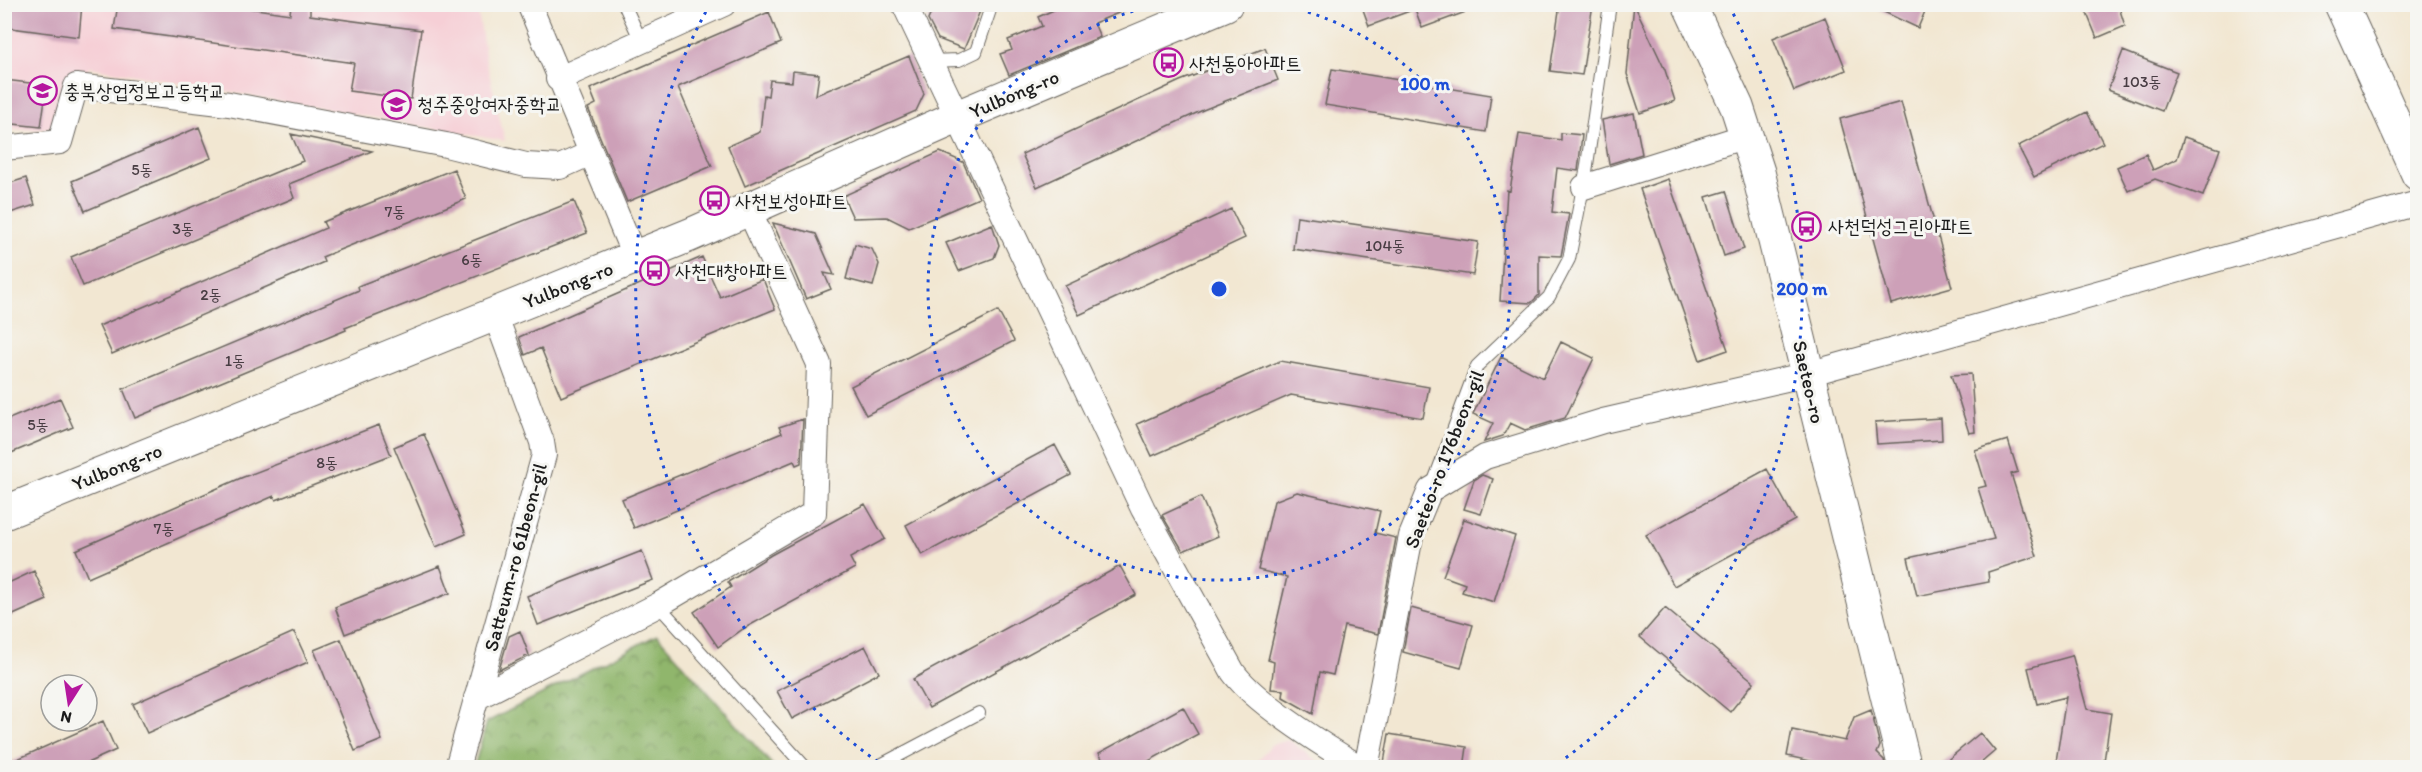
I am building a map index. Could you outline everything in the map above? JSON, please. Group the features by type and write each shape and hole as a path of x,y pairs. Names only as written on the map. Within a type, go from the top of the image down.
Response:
{"street":[{"path":"529,4 558,79 635,258"},
{"path":"904,4 1143,509 1233,672 1241,684 1296,725 1364,768"},
{"name":"Yulbong-ro","path":"4,513 635,258 957,117 1226,4"},
{"name":"Saeteo-ro","path":"1689,4 1737,106 1758,172 1854,572 1905,768"},
{"path":"2341,4 2418,174"},
{"path":"558,79 719,6"},
{"path":"4,148 60,142 76,86 229,104 447,145 526,165 560,167 591,153"},
{"path":"1584,187 1746,136"},
{"path":"1430,490 1485,457 1603,421 1808,374 2418,203"},
{"name":"Satteum-ro 61beon-gil","path":"476,698 658,604 814,513 819,364 749,210"},
{"name":"Satteum-ro 61beon-gil","path":"456,768 544,455 542,442 495,314"},
{"name":"Saeteo-ro 176beon-gil","path":"1364,768 1411,536 1430,490"}],"lane":[{"path":"624,4 641,41"},
{"path":"930,61 959,60 976,52 992,4"},
{"name":"Saeteo-ro 176beon-gil","path":"1430,490 1477,366 1549,297 1569,260 1584,187 1610,4"},
{"path":"658,604 806,768"},
{"path":"875,768 979,713"}],"shaded area":[{"name":"청주중앙여자중학교","path":"4,5 477,5 486,60 505,141 89,67 75,115 48,129 5,130"},
{"path":"1289,740 1325,767 1253,767 1271,745"}],"green space":[{"path":"657,635 774,767 474,767 487,722"}],"building":[{"path":"4,4 82,4 79,37 4,27"},
{"path":"118,4 220,4 290,14 291,4 310,4 310,15 421,30 411,99 349,91 354,63 114,29"},
{"path":"935,4 983,4 964,49 938,39 928,20"},
{"path":"1067,4 1138,5 1094,23 1100,37 1009,75 1000,54 1012,50 1008,40 1042,26 1038,17"},
{"path":"1361,4 1482,4 1482,6 1422,28 1415,9 1369,26"},
{"path":"1560,4 1593,4 1582,75 1550,71"},
{"path":"1634,4 1665,70 1675,101 1640,113 1627,74"},
{"path":"1867,4 1928,4 1918,28"},
{"path":"2083,4 2118,4 2125,26 2097,38"},
{"path":"769,12 781,43 678,87 712,166 627,202 588,108 596,104 590,89"},
{"path":"1825,17 1846,70 1794,91 1773,38"},
{"path":"1265,48 1278,80 1203,110 1037,187 1022,154 1180,81"},
{"path":"2123,51 2177,72 2162,111 2108,90"},
{"path":"909,56 924,94 916,111 745,186 728,146 760,132 764,95 768,96 770,80 792,82 793,71 819,74 816,95"},
{"path":"1332,69 1491,95 1486,132 1325,105"},
{"path":"4,80 47,85 41,127 4,123"},
{"path":"1901,102 1952,287 1891,304 1840,119"},
{"path":"2087,112 2103,143 2034,177 2018,146"},
{"path":"1634,113 1642,154 1609,164 1602,120"},
{"path":"199,127 211,158 85,211 72,181"},
{"path":"1561,133 1582,135 1578,171 1557,168 1552,212 1569,214 1561,256 1539,255 1539,295 1531,303 1500,301 1507,190 1510,191 1519,134 1561,140"},
{"path":"291,134 372,151 289,184 294,198 83,286 71,257 303,161"},
{"path":"2184,137 2220,149 2203,196 2155,179 2128,191 2117,167 2146,154 2153,170 2177,159"},
{"path":"940,152 963,162 979,198 909,228 887,217 853,218 843,196"},
{"path":"454,169 466,199 322,257 324,262 112,354 99,326 326,228 323,222"},
{"path":"26,178 35,205 4,215 4,185"},
{"path":"1668,179 1728,350 1700,360 1640,189"},
{"path":"1726,191 1744,249 1724,256 1706,197"},
{"path":"574,201 587,233 345,328 346,330 135,418 123,389 359,290 358,286"},
{"path":"1231,209 1245,238 1079,315 1065,286"},
{"path":"1297,216 1478,242 1473,275 1293,249"},
{"path":"773,223 816,234 834,275 824,273 831,289 806,299"},
{"path":"992,224 999,245 994,258 959,271 946,243"},
{"path":"855,244 872,249 879,264 873,286 846,279"},
{"path":"702,257 720,297 763,279 775,309 561,397 541,348 525,355 519,337"},
{"path":"998,311 1014,341 866,415 851,386"},
{"path":"1561,342 1594,358 1565,418 1525,430 1510,423 1503,436 1484,442 1493,423 1473,414 1501,357 1543,378"},
{"path":"1280,361 1429,387 1423,418 1291,395 1152,456 1137,424"},
{"path":"1971,374 1975,432 1969,433 1951,375"},
{"path":"60,398 73,427 4,456 4,421"},
{"path":"1941,418 1942,440 1877,444 1875,422"},
{"path":"803,419 801,463 796,465 794,461 634,528 622,499 782,433 779,427"},
{"path":"379,425 391,455 276,500 274,496 88,578 76,550 241,478"},
{"path":"424,434 466,534 436,547 394,447"},
{"path":"2008,440 2018,472 2011,474 2037,556 1988,572 1989,582 1917,596 1908,558 1994,539 1978,488 1986,486 1975,450"},
{"path":"1055,445 1071,475 922,555 906,525"},
{"path":"1767,469 1795,520 1674,586 1646,535"},
{"path":"1482,475 1493,479 1481,514 1464,509 1474,480"},
{"path":"1297,492 1380,511 1375,533 1396,538 1378,634 1344,626 1333,675 1320,672 1313,714 1283,697 1284,690 1271,689 1274,662 1268,660 1287,577 1258,570 1274,501"},
{"path":"1201,497 1218,536 1183,551 1162,515"},
{"path":"865,504 885,539 850,558 855,568 743,629 718,647 694,612 731,587 728,582 771,555"},
{"path":"1464,519 1515,536 1494,602 1462,592 1465,584 1443,576"},
{"path":"642,551 653,580 538,625 527,596"},
{"path":"440,566 450,593 345,634 335,607"},
{"path":"1120,566 1136,595 929,708 913,679"},
{"path":"34,571 47,600 4,619 4,585"},
{"path":"1411,608 1473,625 1461,668 1403,652"},
{"path":"1665,608 1754,682 1730,712 1640,637"},
{"path":"520,631 529,655 499,670 509,636"},
{"path":"294,632 308,662 147,733 133,704"},
{"path":"341,639 382,740 355,751 314,650"},
{"path":"865,646 879,673 792,719 777,691"},
{"path":"2072,654 2087,709 2111,713 2103,768 2055,768 2066,697 2037,704 2028,668 2072,656"},
{"path":"1183,707 1198,734 1136,768 1107,768 1099,753"},
{"path":"1871,710 1880,746 1877,753 1884,760 1886,768 1843,768 1787,756 1792,730 1845,741 1854,717"},
{"path":"103,721 116,750 76,768 4,768 4,765 76,733 99,733 99,723"},
{"path":"1980,733 1995,751 1975,768 1938,768"},
{"path":"1389,734 1467,747 1464,768 1383,768"}],"place":[{"name":"사천동아아파트","path":"1168,63"},
{"name":"충북상업정보고등학교","path":"43,91"},
{"name":"청주중앙여자중학교","path":"396,104"},
{"name":"사천보성아파트","path":"714,201"},
{"name":"사천덕성그린아파트","path":"1807,226"},
{"name":"사천대창아파트","path":"654,271"}]}
